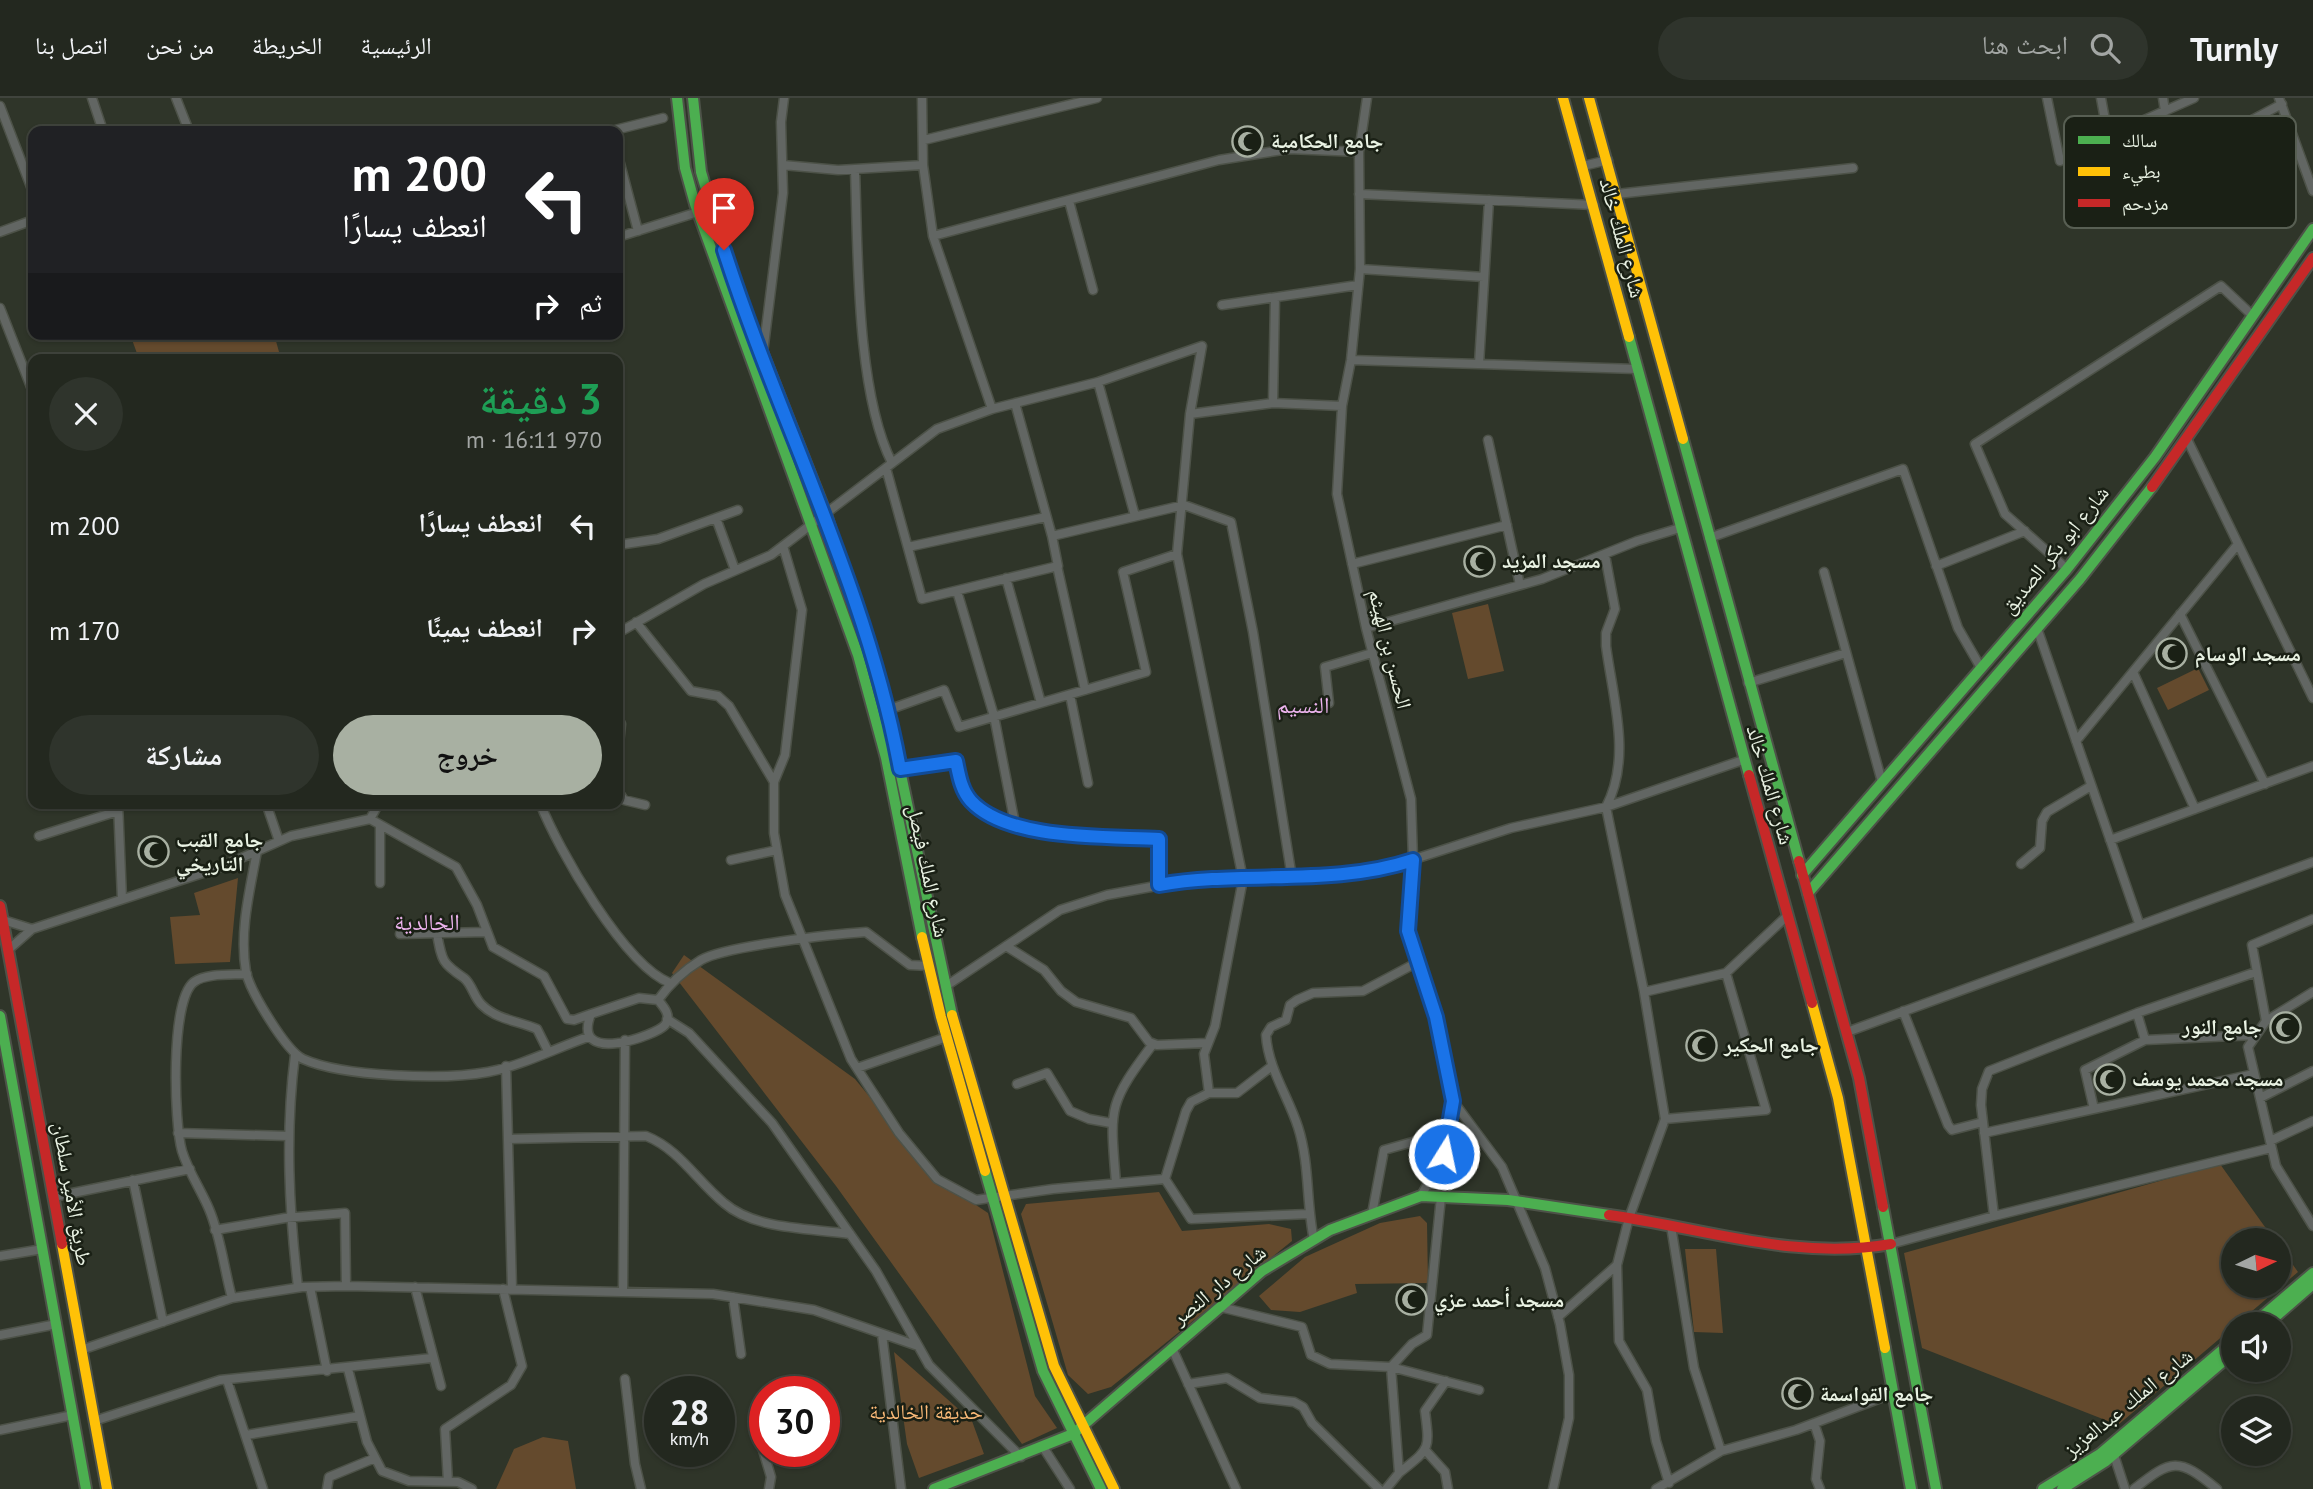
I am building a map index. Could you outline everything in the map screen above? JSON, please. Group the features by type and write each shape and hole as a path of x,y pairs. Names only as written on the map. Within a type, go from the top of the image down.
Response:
{"main road":[{"name":"شارع الملك فيصل","path":"677,98 685,168 698,212 813,524 858,655 886,758 929,966 947,1037 1001,1196 1043,1371 1101,1489"},
{"path":"693,98 701,172 710,204 732,273 826,514 886,711 946,985 1001,1196 1054,1366 1114,1489"},
{"name":"شارع الملك خالد","path":"1563,98 1838,1098 1911,1489"},
{"name":"شارع الملك خالد","path":"1590,98 1748,682 1859,1078 1936,1489"},
{"name":"شارع ابو بكر الصديق","path":"1802,875 2067,569 2155,457 2313,229"},
{"name":"شارع ابو بكر الصديق","path":"1808,893 2096,559 2187,439 2313,258"},
{"name":"طريق الأمير سلطان","path":"0,906 107,1489"},
{"name":"طريق الأمير سلطان","path":"0,1016 3,1054 43,1248 86,1489"},
{"name":"شارع دار النصر","path":"934,1489 1021,1457 1073,1434 1262,1271 1330,1230 1421,1196 1517,1201 1629,1218 1779,1247 1868,1248 1891,1244"},
{"path":"2267,1312 2313,1273"},
{"path":"2281,1312 2313,1284"},
{"name":"شارع الملك عبدالعزيز","path":"2043,1489 2100,1454 2221,1351"},
{"name":"شارع الملك عبدالعزيز","path":"2062,1489 2114,1455 2221,1363"}],"street":[{"path":"92,98 101,126"},
{"path":"176,98 187,126"},
{"path":"763,353 783,193 781,122 784,98"},
{"path":"922,98 923,165 933,236 992,409"},
{"path":"924,140 1097,98"},
{"name":"الحسن بن الهيثم","path":"1367,98 1359,152 1360,269 1351,360 1342,406 1337,494 1372,653 1411,799 1413,860 1408,931 1436,1017 1453,1101 1444,1154 1421,1196"},
{"path":"2047,98 2060,162"},
{"path":"2101,98 2104,116"},
{"path":"2163,98 2165,111"},
{"path":"2154,116 2194,98"},
{"path":"2254,116 2281,101"},
{"path":"0,106 2,118 28,180"},
{"path":"623,128 663,118"},
{"path":"2296,143 2313,191"},
{"path":"933,236 1219,160 1289,149 1359,152"},
{"path":"1583,166 1608,160"},
{"path":"783,165 855,170 923,165"},
{"path":"1617,194 1853,169"},
{"path":"855,170 859,272 871,394 922,599 1057,566"},
{"path":"623,175 638,231"},
{"path":"1359,194 1594,205"},
{"path":"1479,364 1489,200"},
{"path":"1069,201 1093,290"},
{"path":"623,236 698,212"},
{"path":"0,232 28,222"},
{"path":"1360,269 1484,277"},
{"path":"1222,306 1358,285"},
{"path":"2067,569 2005,513 1975,444 2221,286 2253,316"},
{"path":"1273,402 1275,298"},
{"path":"0,308 28,379"},
{"path":"623,630 704,584 783,546 937,429 992,409 1098,382 1202,346 1190,414 1184,505 1177,554 1243,879 1215,1026 1204,1054 1209,1093"},
{"path":"1351,360 1637,369"},
{"path":"1098,382 1135,516"},
{"path":"1190,414 1273,402 1342,406"},
{"path":"1015,403 1052,536 1085,690"},
{"path":"2187,439 2313,698"},
{"path":"1488,440 1520,585"},
{"path":"1709,538 1903,469 1958,628 1981,668"},
{"path":"1052,536 1184,505 1231,522 1252,632 1292,878"},
{"path":"623,544 658,539 738,510"},
{"path":"908,547 1046,517"},
{"path":"716,518 735,570"},
{"path":"1352,564 1507,525"},
{"path":"1366,628 1520,585 1637,541 1680,528"},
{"path":"1936,566 2025,531"},
{"path":"2076,741 2238,544"},
{"path":"783,546 802,610 785,755 774,782 777,850 785,895 857,1068 900,1133 937,1179 976,1199 1165,1179"},
{"path":"886,711 944,690 959,727 1146,672 1123,572 1177,554"},
{"path":"1605,555 1615,609 1606,633 1606,646 1620,752 1616,788 1606,807 1644,992 1665,1119 1629,1218 1617,1265 1619,1341 1647,1390 1656,1441 1669,1483"},
{"path":"1824,572 1882,782"},
{"path":"1006,579 1041,703"},
{"path":"957,591 994,716 1015,824"},
{"path":"2180,614 2265,784"},
{"path":"636,622 691,691 718,696 729,706 774,782"},
{"path":"2037,628 2139,923"},
{"path":"1329,703 1325,667 1372,653"},
{"path":"1748,682 1846,653"},
{"path":"2133,671 2195,809"},
{"path":"1070,695 1088,783"},
{"path":"946,985 1060,910 1107,895 1183,881 1292,878 1393,866 1511,828 1606,807 1743,760"},
{"path":"900,769 956,761 959,778 971,801 985,813 1015,824 1065,835 1159,839 1159,885"},
{"path":"2110,840 2313,766"},
{"path":"2021,864 2040,848 2042,821 2047,812 2091,786"},
{"path":"623,798 645,805"},
{"path":"39,836 113,809"},
{"path":"118,809 122,899"},
{"path":"267,809 279,841"},
{"path":"370,819 376,809"},
{"path":"542,809 555,841 603,914 648,971 670,983"},
{"path":"8,950 32,929 221,867 279,841 370,819 456,867 477,905 493,947 544,976 567,1018 575,1020 591,1014 639,998 658,1000 666,1009 667,1019 664,1026 654,1032 603,1044 593,1043 588,1037 586,1029 591,1014"},
{"path":"380,825 380,883"},
{"path":"731,860 777,850"},
{"path":"257,851 246,906 247,974 283,1040 295,1055 305,1060 353,1070 459,1075 490,1072 588,1037"},
{"path":"1847,1032 2139,923 2313,862"},
{"path":"1644,992 1726,973 1787,915"},
{"path":"2266,1021 2251,950 2256,941 2313,919"},
{"path":"3,920 32,929"},
{"path":"400,934 486,932"},
{"path":"658,1000 670,983 702,959 715,954 830,935 866,932 910,965 929,966"},
{"path":"437,934 441,956 447,968 464,978 477,1000 492,1013 537,1029 548,1051"},
{"path":"1006,946 1044,970 1061,991 1076,1003 1131,1018 1153,1044"},
{"path":"1314,1240 1308,1214 1305,1156 1298,1127 1272,1066 1266,1035 1271,1027 1286,1020 1290,1005 1297,1000 1313,993 1363,991 1418,962"},
{"path":"1994,1216 1983,1122 1982,1089 1989,1071 2137,1013 2256,972"},
{"path":"1665,1119 1766,1110 1726,973"},
{"path":"232,1298 210,1211 190,1169 178,1133 175,1079 180,1015 186,993 194,982 205,978 247,974"},
{"path":"2313,992 2266,1021 2248,1047 2276,1167 2313,1226"},
{"path":"1903,1011 1948,1125 1952,1130 1983,1122"},
{"path":"2137,1013 2145,1040"},
{"path":"667,1019 689,1033 772,1123 876,1271 929,1365 1021,1457"},
{"path":"2094,1109 2085,1070 2145,1040 2255,1035"},
{"path":"857,1068 947,1037"},
{"path":"623,1290 625,1040"},
{"path":"1153,1044 1207,1043"},
{"path":"1116,1184 1111,1123 1113,1104 1124,1082 1153,1044"},
{"path":"3,1054 26,1050"},
{"path":"295,1055 288,1136 290,1217 298,1287"},
{"path":"448,1482 445,1429 511,1385 522,1366 508,1289 506,1066"},
{"path":"1165,1179 1191,1102 1209,1093 1237,1093 1272,1066"},
{"path":"2260,1098 2313,1071"},
{"path":"1017,1084 1047,1073 1070,1111 1079,1116 1111,1123"},
{"path":"1984,1133 2254,1074"},
{"path":"1453,1101 1502,1167 1545,1268 1558,1317 1569,1374 1569,1418 1553,1489"},
{"path":"1891,1244 2271,1144 2313,1121"},
{"path":"1372,1214 1384,1150 1448,1132"},
{"path":"178,1133 288,1136"},
{"path":"508,1139 646,1136 664,1143 724,1204 738,1213 793,1226 850,1234"},
{"path":"53,1197 190,1169"},
{"path":"1165,1179 1191,1219 1308,1214"},
{"path":"133,1180 163,1322"},
{"path":"1399,1473 1391,1367 1412,1344 1427,1335 1441,1197"},
{"path":"215,1230 290,1217 345,1213 346,1286"},
{"path":"1671,1226 1695,1368 1721,1451"},
{"path":"0,1256 43,1248"},
{"path":"1558,1317 1617,1265"},
{"path":"81,1350 232,1298 298,1287 346,1286 623,1290 733,1297 814,1310 918,1346"},
{"path":"310,1287 327,1371"},
{"path":"415,1287 441,1386"},
{"path":"733,1297 741,1354"},
{"path":"1220,1307 1302,1327 1311,1355 1329,1364 1391,1367 1479,1390"},
{"path":"0,1335 57,1324"},
{"path":"882,1334 901,1489"},
{"path":"1172,1348 1236,1489"},
{"path":"94,1421 227,1380 432,1358"},
{"path":"348,1369 360,1416 382,1471 409,1480 458,1482 472,1489"},
{"path":"1188,1384 1227,1378 1260,1398 1294,1402 1304,1408 1312,1423 1379,1489"},
{"path":"625,1379 635,1464 642,1489"},
{"path":"227,1380 263,1489"},
{"path":"1386,1489 1399,1473 1426,1451 1428,1441 1425,1410 1446,1381"},
{"path":"1656,1489 1721,1451 1814,1423 1894,1393"},
{"path":"0,1430 73,1415"},
{"path":"246,1435 360,1416"},
{"path":"1814,1423 1820,1441 1816,1479 1820,1489"},
{"path":"1043,1447 1070,1489"},
{"path":"1426,1451 1445,1472 1448,1489"},
{"path":"2114,1455 2125,1489"},
{"path":"327,1489 329,1477 337,1471 375,1458"},
{"path":"2134,1489 2170,1464 2179,1465 2217,1489"},
{"path":"768,1467 771,1477 769,1489"}],"green space":[{"path":"132,340 276,340 280,354 137,354"},
{"path":"1488,604 1504,671 1468,679 1452,613"},
{"path":"2198,668 2209,690 2168,710 2157,688"},
{"path":"238,878 230,962 175,964 170,917 200,915 194,893"},
{"path":"684,955 855,1079 937,1179 988,1213 1035,1396 1057,1428 1022,1444 836,1186 672,973"},
{"path":"2220,1164 2266,1228 2221,1228 2221,1298 2267,1298 2251,1312 2221,1312 2221,1337 2118,1425 1922,1348 1904,1253"},
{"path":"1159,1192 1182,1231 1269,1224 1291,1229 1292,1241 1111,1387 1088,1394 1068,1375 1021,1214 1026,1204"},
{"path":"1420,1216 1427,1223 1428,1283 1355,1284 1357,1293 1300,1312 1271,1310 1259,1296 1305,1257 1380,1223"},
{"path":"1685,1249 1716,1249 1723,1333 1694,1332"},
{"path":"2291,1262 2298,1272 2291,1278"},
{"name":"حديقة الخالدية","path":"894,1352 972,1421 984,1454 919,1478 907,1444"},
{"path":"543,1437 568,1441 576,1489 496,1489 514,1449"}],"traffic: fast":[{"path":"677,98 685,168 695,204 858,655 886,758 922,937"},
{"path":"693,98 701,172 731,273 826,514 869,652 897,756 952,1015"},
{"path":"1802,875 2067,569 2155,457 2313,229"},
{"path":"1629,337 1749,775"},
{"path":"1683,439 1799,861"},
{"path":"1808,893 2080,579 2152,487"},
{"path":"0,1016 86,1489"},
{"path":"985,1171 1043,1371 1101,1489"},
{"path":"934,1489 1073,1434 1262,1271 1330,1230 1421,1196 1508,1200 1609,1215"},
{"path":"1883,1207 1936,1489"},
{"path":"2267,1312 2313,1273"},
{"path":"2281,1312 2313,1284"},
{"path":"1885,1348 1911,1489"},
{"path":"2043,1489 2100,1454 2221,1351"},
{"path":"2062,1489 2106,1461 2221,1363"}],"traffic: slow":[{"path":"1563,98 1629,337"},
{"path":"1589,98 1683,439"},
{"path":"922,937 941,1017 985,1171"},
{"path":"1812,1003 1838,1098 1885,1348"},
{"path":"952,1015 1054,1366 1114,1489"},
{"path":"62,1244 107,1489"}],"traffic: jam":[{"path":"2152,487 2313,258"},
{"path":"1749,775 1812,1003"},
{"path":"1799,861 1859,1078 1883,1207"},
{"path":"0,906 62,1244"},
{"path":"1609,1215 1784,1246 1855,1248 1891,1244"}],"place":[{"name":"جامع الحكامية","path":"1248,141"},
{"name":"مسجد المزيد","path":"1479,561"},
{"name":"مسجد الوسام","path":"2172,654"},
{"name":"جامع القبب التاريخي","path":"153,852"},
{"name":"جامع النور","path":"2285,1027"},
{"name":"جامع الحكير","path":"1701,1045"},
{"name":"مسجد محمد يوسف","path":"2109,1079"},
{"name":"مسجد أحمد عزي","path":"1411,1300"},
{"name":"جامع القواسمة","path":"1797,1394"}],"district":[{"name":"النسيم","path":"1303,705"},
{"name":"الخالدية","path":"427,922"}],"route":[{"path":"724,250 826,514 869,652 900,769 956,761 959,778 971,801 985,813 1015,824 1065,835 1159,839 1159,885 1183,881 1292,878 1393,866 1413,860 1408,931 1436,1017 1453,1101 1444,1154"}]}
